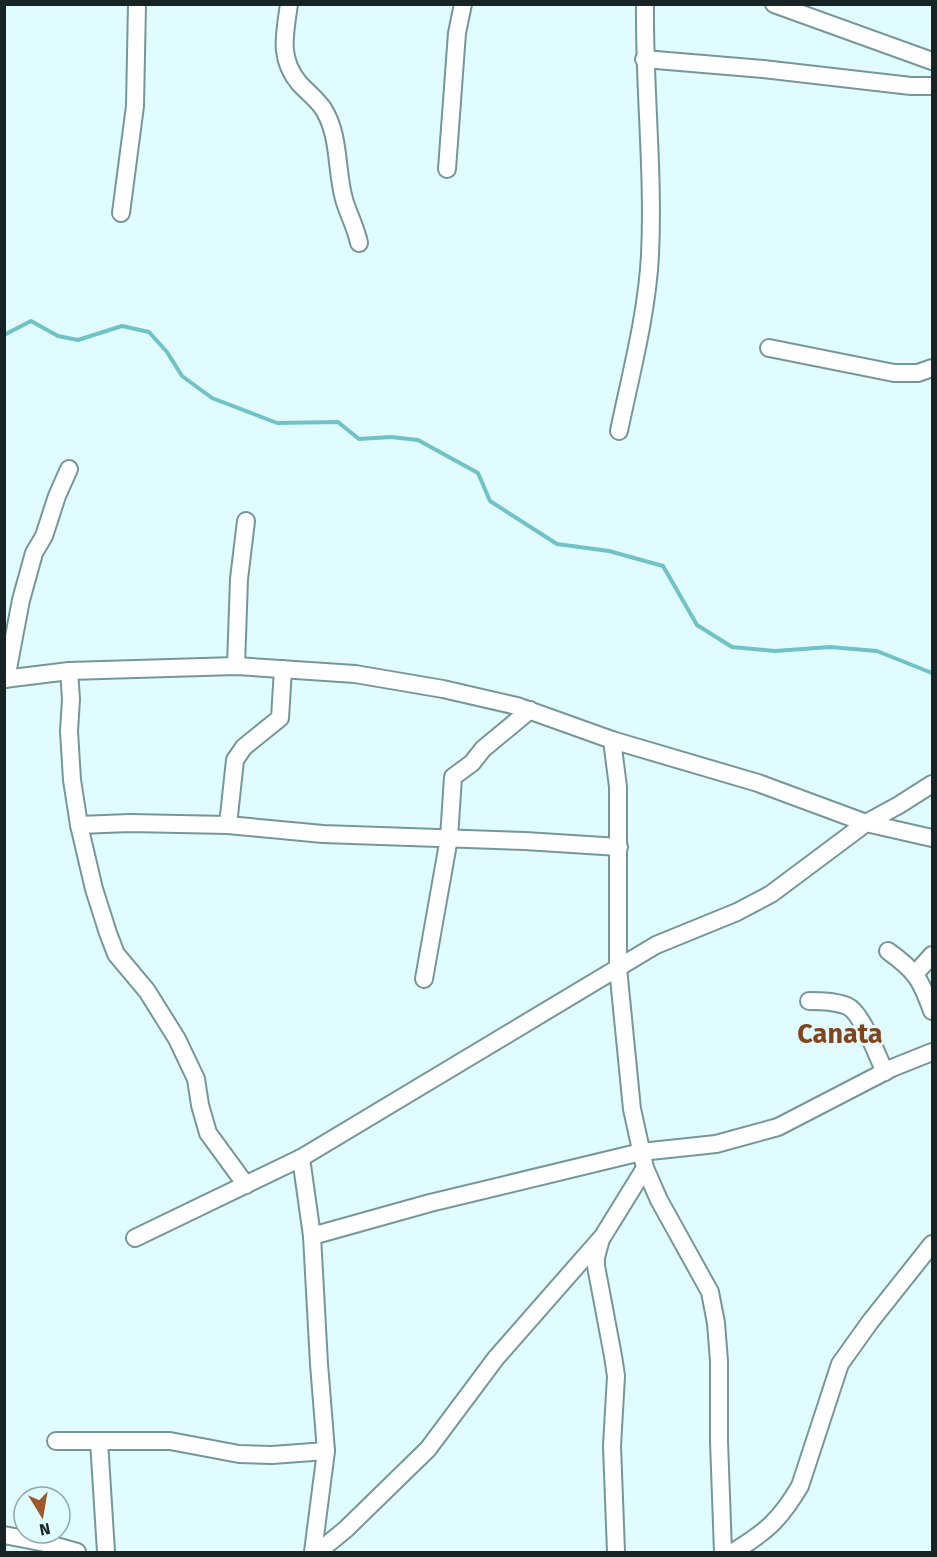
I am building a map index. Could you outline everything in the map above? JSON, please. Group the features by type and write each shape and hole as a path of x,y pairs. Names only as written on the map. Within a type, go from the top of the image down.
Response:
{"street":[{"path":"121,213 135,106 137,4"},
{"path":"289,4 284,31 287,61 297,80 324,109 335,140 344,199 357,230 359,243"},
{"path":"447,169 457,33 463,4"},
{"path":"619,430 642,314 650,256 650,179 644,59 645,4"},
{"path":"774,4 933,61"},
{"path":"644,59 763,69 911,86 933,86"},
{"path":"769,348 894,373 918,373 933,368"},
{"path":"69,469 57,496 44,536 34,553 21,600 5,679 69,671 236,666 355,674 443,689 530,710 612,740 758,783 866,823 933,838"},
{"path":"236,666 239,579 246,521"},
{"path":"228,825 235,760 244,747 280,718 283,669"},
{"path":"69,671 71,699 69,748 79,825 94,889 116,954 147,991 177,1039 196,1079 208,1133 246,1185"},
{"path":"424,979 449,838 455,774 472,763 483,749 530,710"},
{"path":"612,740 618,787 618,968 632,1109 643,1160 659,1200 710,1292 716,1323 719,1361 723,1552"},
{"path":"135,1239 301,1158 656,945 737,912 771,894 866,823 933,784"},
{"path":"79,825 130,823 228,825 323,834 619,847"},
{"path":"888,951 915,974 922,984 933,1011"},
{"path":"915,974 933,955"},
{"path":"809,1001 823,1001 852,1009 860,1018 885,1072"},
{"path":"312,1236 430,1203 643,1160 778,1127 885,1072 933,1052"},
{"path":"301,1158 312,1236 326,1451 316,1552"},
{"path":"616,1552 612,1446 616,1376 596,1257 603,1236 643,1160"},
{"path":"316,1552 346,1529 428,1449 496,1358 603,1236"},
{"path":"733,1552 768,1529 790,1504 803,1476 840,1364 877,1313 933,1244"},
{"path":"99,1441 106,1552"},
{"path":"56,1442 170,1441 239,1454 272,1455 326,1451"},
{"path":"4,1535 77,1552"}],"waterway":[{"path":"4,335 31,321 58,336 78,340 122,326 149,332 167,352 182,376 212,398 277,423 338,422 359,439 391,437 418,440 478,473 490,501 557,544 609,551 663,566 697,625 732,647 775,651 830,647 877,651 932,673"}],"district":[{"name":"Canata","path":"840,1034"}]}
